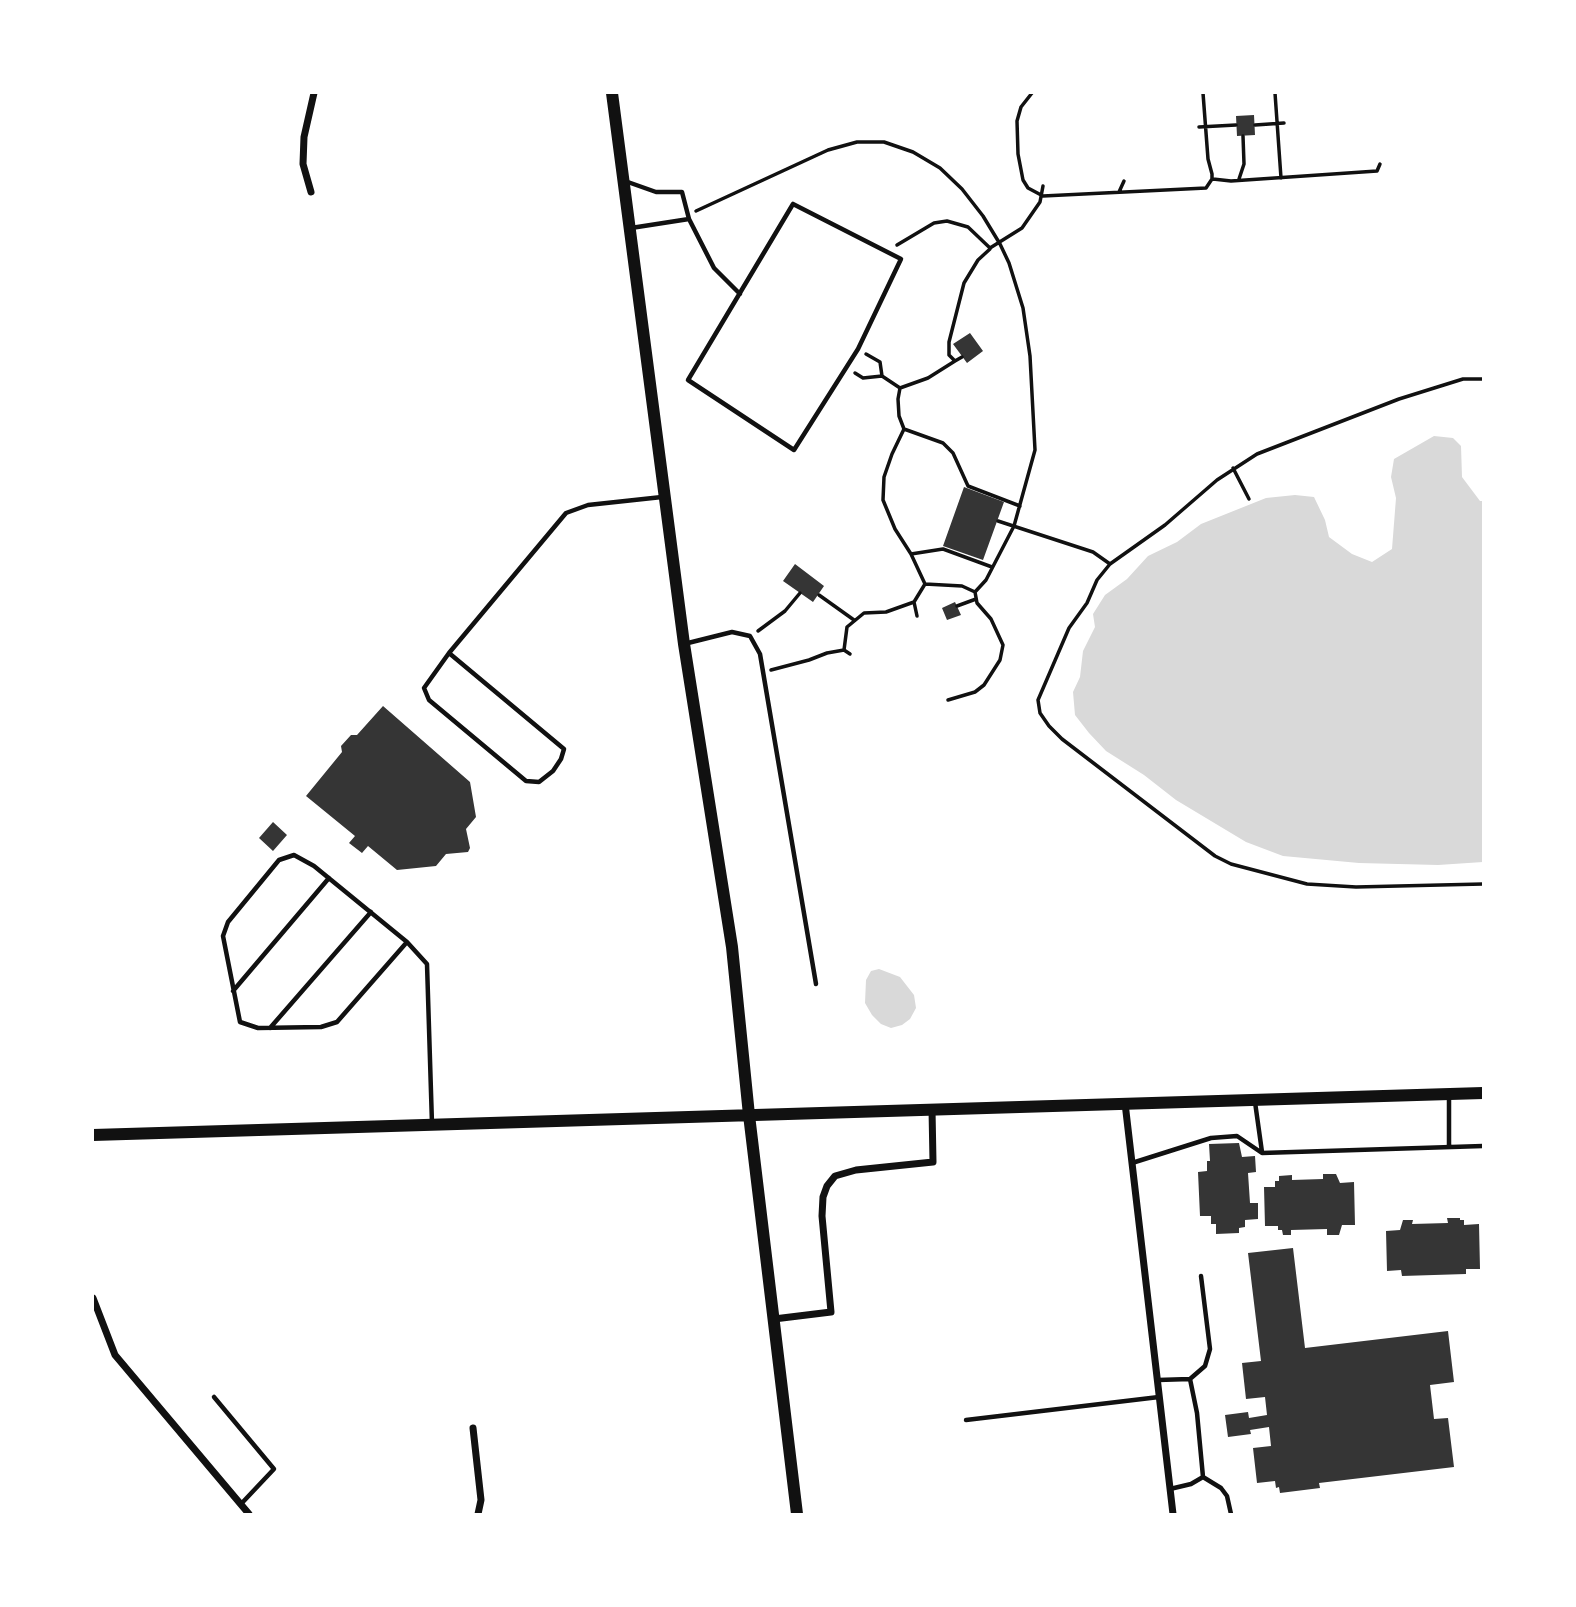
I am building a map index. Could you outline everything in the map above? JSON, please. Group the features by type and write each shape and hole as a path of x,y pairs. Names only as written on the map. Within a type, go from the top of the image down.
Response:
{"street":[{"path":"311,192 303,164 304,137 314,93"},
{"path":"612,93 684,643 732,947 749,1115 797,1514"},
{"path":"93,1135 1483,1093"},
{"path":"1125,1103 1173,1514"},
{"path":"774,1319 831,1312 822,1216 823,1197 827,1186 835,1176 856,1170 933,1162 932,1109"},
{"path":"93,1298 115,1355 249,1514"},
{"path":"473,1428 481,1500 478,1514"}],"lane":[{"path":"624,180 656,192 682,192 689,217 714,268 740,294"},
{"path":"793,204 887,252 901,259 858,349 794,450 688,380 793,204"},
{"path":"631,228 689,217"},
{"path":"449,653 564,749 553,771 539,782 526,781 429,700 425,688 449,653 566,513 588,505 666,497"},
{"path":"684,643 732,632 750,636 760,654 816,984"},
{"path":"407,942 337,1021 321,1027 258,1028 240,1022 223,936 228,922 279,860 294,855 329,878 407,942 427,964 432,1125"},
{"path":"233,991 329,878"},
{"path":"270,1028 371,912"},
{"path":"1449,1094 1449,1147"},
{"path":"1254,1099 1262,1153"},
{"path":"1132,1163 1212,1138 1237,1136 1262,1153 1483,1146"},
{"path":"1157,1380 1190,1379 1205,1366 1210,1349 1201,1276"},
{"path":"1190,1379 1197,1413 1203,1477"},
{"path":"214,1397 274,1469 241,1504"},
{"path":"966,1420 1159,1397"},
{"path":"1170,1489 1191,1485 1203,1477"},
{"path":"1203,1477 1221,1488 1227,1496 1231,1514"}],"path":[{"path":"1032,93 1021,107 1017,121 1018,154 1023,180 1028,188 1043,196 1206,188 1212,179 1203,93"},
{"path":"1275,93 1281,178"},
{"path":"1255,125 1284,123"},
{"path":"1199,127 1236,125"},
{"path":"1239,179 1244,164 1243,135"},
{"path":"689,217 828,150 857,142 884,142 913,152 940,168 962,189 983,216 1000,244 1023,308 1031,369 1035,450 1014,526 986,580 975,592"},
{"path":"1212,179 1377,172 1380,164"},
{"path":"1119,192 1125,181"},
{"path":"955,361 950,355 950,342 964,283 978,260 990,248 1022,228 1043,196 1043,186"},
{"path":"887,252 919,230 947,221 968,227 990,248"},
{"path":"858,349 880,362 882,376"},
{"path":"900,388 928,378 962,356"},
{"path":"846,368 863,378 882,376 900,388"},
{"path":"1483,379 1463,379 1410,395 1282,444 1233,468 1165,525 1111,564 1097,580 1087,603 1069,628 1040,690 1038,700 1040,713 1062,739 1215,856 1252,872 1289,881 1329,886 1483,884"},
{"path":"900,388 899,416 904,429 884,477 883,500 895,530 911,554 925,584"},
{"path":"904,429 943,443 953,453 968,486 1020,506"},
{"path":"1233,468 1249,499"},
{"path":"998,521 1093,552 1111,564"},
{"path":"911,554 943,549 992,567"},
{"path":"925,584 962,586 975,592"},
{"path":"844,650 847,627 854,620 864,613 886,612 914,602 925,584"},
{"path":"948,700 975,692 984,685 1000,660 1003,645 999,633 976,599 975,592"},
{"path":"750,636 786,611 800,593"},
{"path":"819,596 854,620"},
{"path":"957,606 976,599"},
{"path":"914,602 917,616"},
{"path":"763,672 844,650 850,654"}],"shaded area":[{"path":"1434,436 1453,438 1461,446 1462,477 1480,501 1483,501 1483,862 1438,865 1359,863 1283,856 1246,842 1176,800 1144,775 1106,751 1089,733 1075,715 1073,692 1080,677 1083,651 1095,627 1093,614 1105,595 1127,579 1148,556 1177,542 1201,524 1266,498 1295,495 1314,497 1325,520 1329,537 1352,554 1372,562 1392,549 1396,498 1391,477 1394,459"},
{"path":"879,969 900,977 914,995 916,1008 910,1019 902,1025 891,1028 881,1024 865,1003 866,980 871,971"}],"building":[{"path":"1254,115 1255,135 1237,136 1236,116"},
{"path":"970,333 983,351 967,363 953,344"},
{"path":"964,487 1004,502 983,560 943,546"},
{"path":"795,564 824,586 813,602 783,581"},
{"path":"955,602 961,615 947,620 942,608"},
{"path":"383,706 470,782 476,817 466,829 470,848 468,852 446,854 436,866 397,870 368,846 362,853 349,843 355,836 306,796 342,752 341,746 351,735 357,735"},
{"path":"273,822 287,835 273,851 259,838"},
{"path":"1239,1143 1242,1157 1255,1156 1256,1172 1248,1173 1250,1203 1258,1203 1258,1219 1245,1220 1245,1227 1239,1228 1239,1233 1216,1234 1216,1224 1211,1224 1211,1216 1200,1216 1198,1172 1207,1171 1207,1161 1210,1161 1209,1144"},
{"path":"1323,1174 1336,1174 1340,1183 1354,1182 1355,1225 1342,1225 1339,1235 1327,1235 1327,1229 1291,1230 1291,1235 1283,1235 1278,1226 1265,1226 1264,1187 1275,1187 1279,1176 1292,1175 1292,1180 1323,1179"},
{"path":"1447,1218 1460,1218 1464,1220 1464,1225 1479,1224 1480,1269 1466,1269 1466,1274 1402,1276 1401,1270 1387,1271 1386,1231 1400,1230 1403,1220 1413,1220 1412,1224 1448,1223"},
{"path":"1293,1248 1305,1348 1448,1331 1454,1382 1430,1385 1434,1419 1448,1418 1454,1467 1319,1483 1320,1488 1280,1493 1275,1481 1257,1483 1253,1448 1271,1446 1269,1427 1250,1430 1251,1434 1228,1437 1225,1415 1248,1412 1249,1418 1267,1415 1265,1397 1246,1399 1242,1363 1261,1361 1248,1253"}]}
